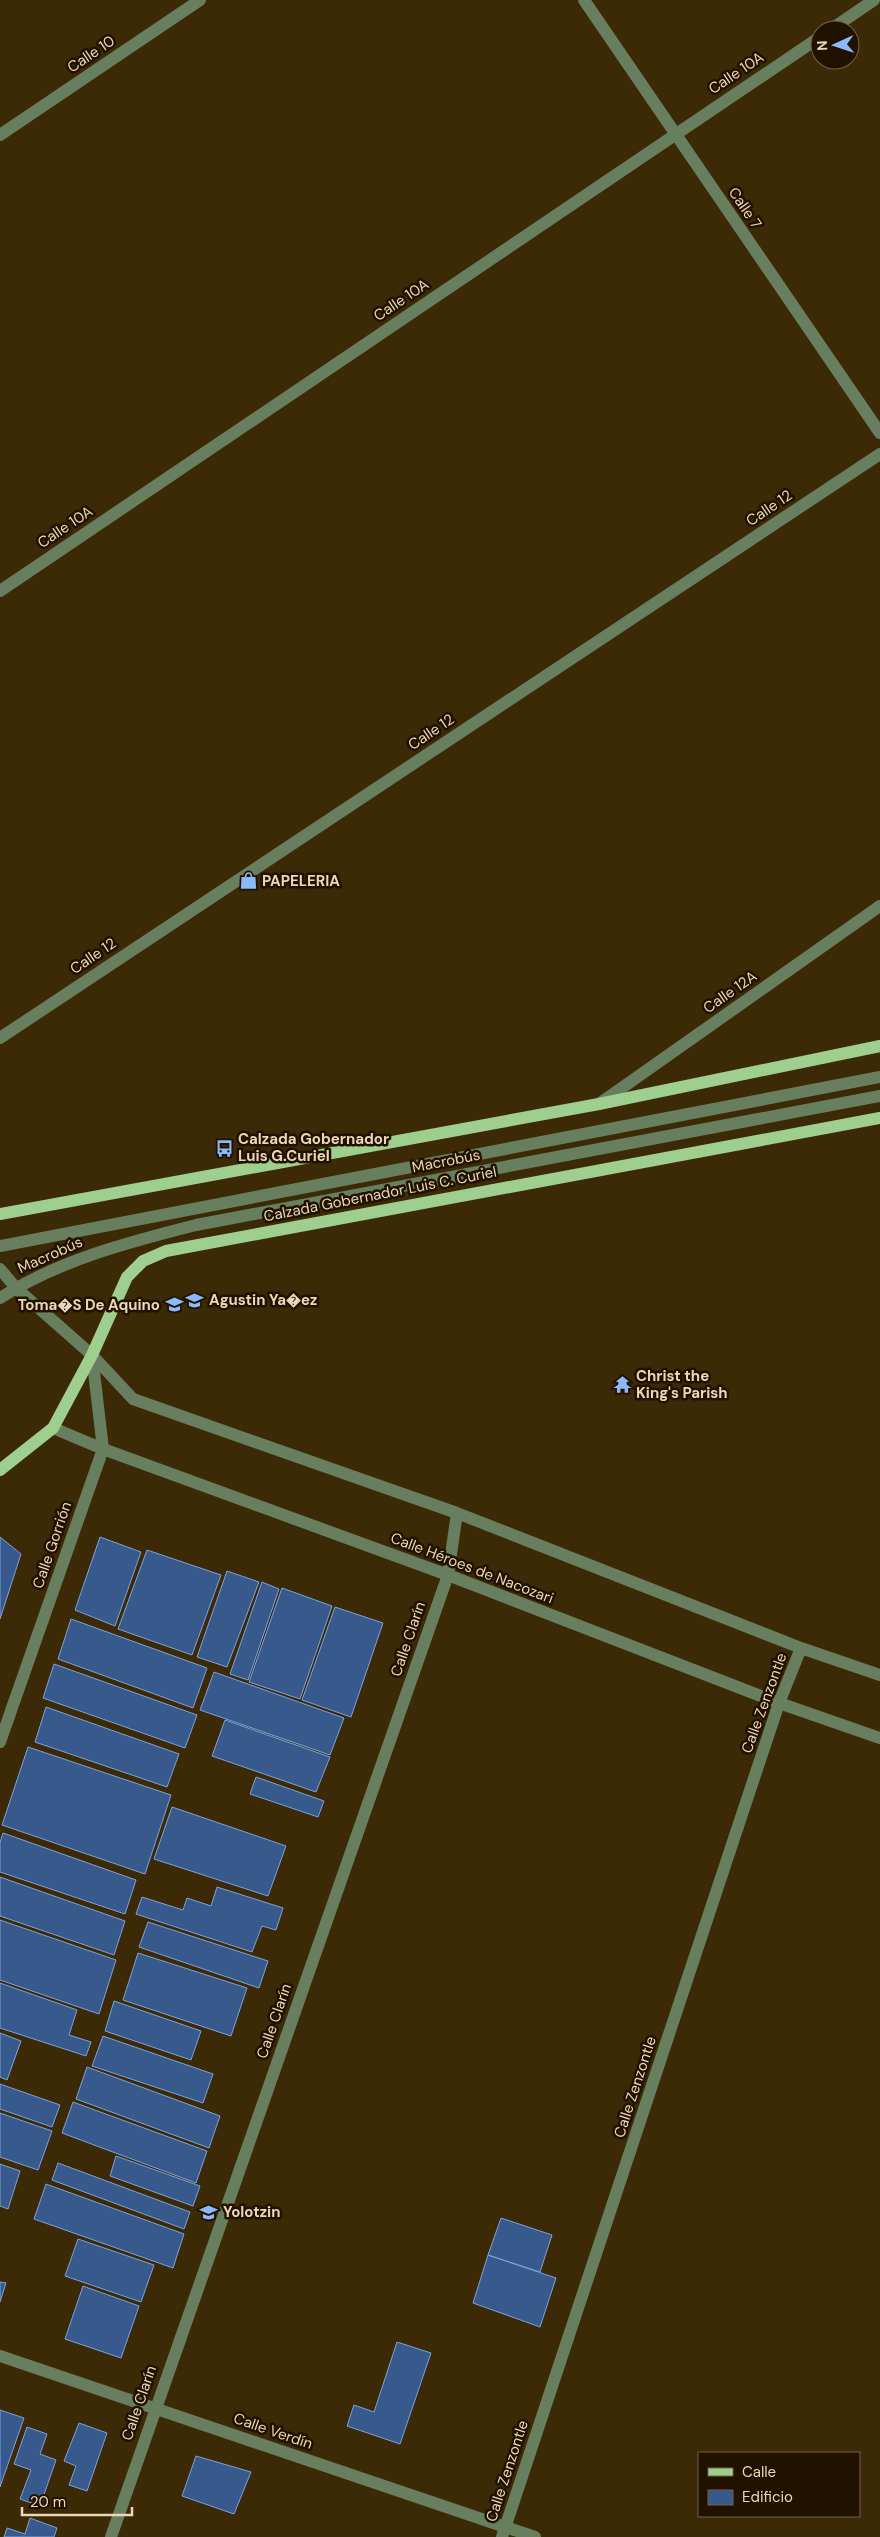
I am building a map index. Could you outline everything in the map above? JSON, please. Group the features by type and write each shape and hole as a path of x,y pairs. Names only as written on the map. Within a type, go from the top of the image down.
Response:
{"main road":[{"path":"0,1214 599,1104 880,1046"},
{"name":"Calzada Gobernador Luis C. Curiel","path":"0,1470 53,1428 92,1355 127,1277 143,1261 166,1251 880,1118"}],"street":[{"name":"Calle 10","path":"0,136 200,0"},
{"name":"Calle 7","path":"584,0 880,433"},
{"path":"845,20 874,0"},
{"name":"Calle 10A","path":"0,591 810,44"},
{"name":"Calle 12","path":"0,1038 880,454"},
{"name":"Calle 12A","path":"599,1104 880,906"},
{"name":"Macrobús","path":"0,1246 880,1077"},
{"name":"Macrobús","path":"0,1298 16,1288 109,1248 196,1225 880,1096"},
{"path":"0,1269 16,1288 92,1355 133,1399 457,1513 801,1648 880,1675"},
{"name":"Calle Gorrión","path":"0,1742 103,1448 92,1355"},
{"name":"Calle Héroes de Nacozari","path":"53,1428 448,1575 779,1704 880,1738"},
{"name":"Calle Clarín","path":"111,2537 154,2408 448,1575 457,1513"},
{"name":"Calle Zenzontle","path":"504,2532 779,1704 801,1648"},
{"name":"Calle Verdín","path":"0,2356 154,2408 504,2532 535,2537"}],"building":[{"path":"0,1537 21,1554 0,1619"},
{"path":"100,1537 141,1552 115,1626 75,1610"},
{"path":"147,1550 221,1575 192,1655 118,1629"},
{"path":"227,1571 259,1582 227,1667 197,1657"},
{"path":"262,1582 279,1589 248,1680 230,1674"},
{"path":"282,1588 332,1606 300,1699 249,1682"},
{"path":"335,1607 383,1623 351,1717 302,1700"},
{"path":"71,1619 207,1668 193,1708 58,1659"},
{"path":"54,1664 197,1715 185,1748 43,1698"},
{"path":"214,1672 344,1718 330,1755 200,1710"},
{"path":"46,1707 179,1754 167,1787 35,1742"},
{"path":"225,1720 330,1757 316,1792 212,1756"},
{"path":"28,1747 171,1795 145,1874 2,1825"},
{"path":"256,1777 324,1801 318,1817 250,1794"},
{"path":"172,1807 286,1846 268,1896 154,1859"},
{"path":"3,1833 136,1880 125,1914 0,1872 0,1842"},
{"path":"0,1877 125,1921 114,1955 0,1916"},
{"path":"217,1887 283,1908 276,1930 262,1926 252,1952 136,1914 142,1897 183,1910 187,1898 211,1906"},
{"path":"0,1920 116,1960 99,2014 0,1980"},
{"path":"148,1922 268,1961 259,1988 139,1947"},
{"path":"138,1953 247,1988 231,2036 123,2000"},
{"path":"0,1983 77,2010 69,2035 91,2042 86,2056 0,2028"},
{"path":"114,2001 201,2031 191,2060 105,2031"},
{"path":"0,2033 21,2041 7,2080 0,2077"},
{"path":"103,2036 213,2074 203,2103 92,2066"},
{"path":"87,2067 220,2116 209,2148 76,2099"},
{"path":"0,2084 60,2105 52,2127 0,2109"},
{"path":"73,2102 207,2151 196,2183 62,2133"},
{"path":"0,2113 52,2131 38,2170 0,2157"},
{"path":"116,2156 200,2186 193,2206 110,2176"},
{"path":"58,2163 190,2212 184,2229 52,2180"},
{"path":"0,2164 20,2171 8,2209 0,2206"},
{"path":"46,2184 184,2234 173,2268 34,2219"},
{"path":"501,2218 552,2235 540,2272 488,2255"},
{"path":"78,2239 154,2265 141,2302 65,2276"},
{"path":"488,2255 556,2278 540,2327 473,2303"},
{"path":"0,2282 6,2283 0,2302"},
{"path":"83,2286 139,2306 121,2358 65,2339"},
{"path":"397,2342 431,2353 400,2444 347,2426 354,2405 374,2412"},
{"path":"0,2410 24,2418 0,2487"},
{"path":"79,2423 107,2433 87,2491 69,2485 76,2466 64,2461"},
{"path":"27,2427 47,2434 40,2454 56,2460 40,2506 20,2499 31,2470 14,2464"},
{"path":"196,2456 251,2472 234,2514 182,2496"},
{"path":"30,2518 57,2528 54,2537 4,2537 7,2528 25,2534"}],"place":[{"name":"PAPELERIA","path":"248,881"},
{"name":"Calzada Gobernador Luis G.Curiel","path":"224,1148"},
{"name":"Agustin Ya�ez","path":"195,1300"},
{"name":"Toma�S De Aquino","path":"174,1305"},
{"name":"Christ the King's Parish","path":"622,1385"},
{"name":"Yolotzin","path":"209,2212"}]}
